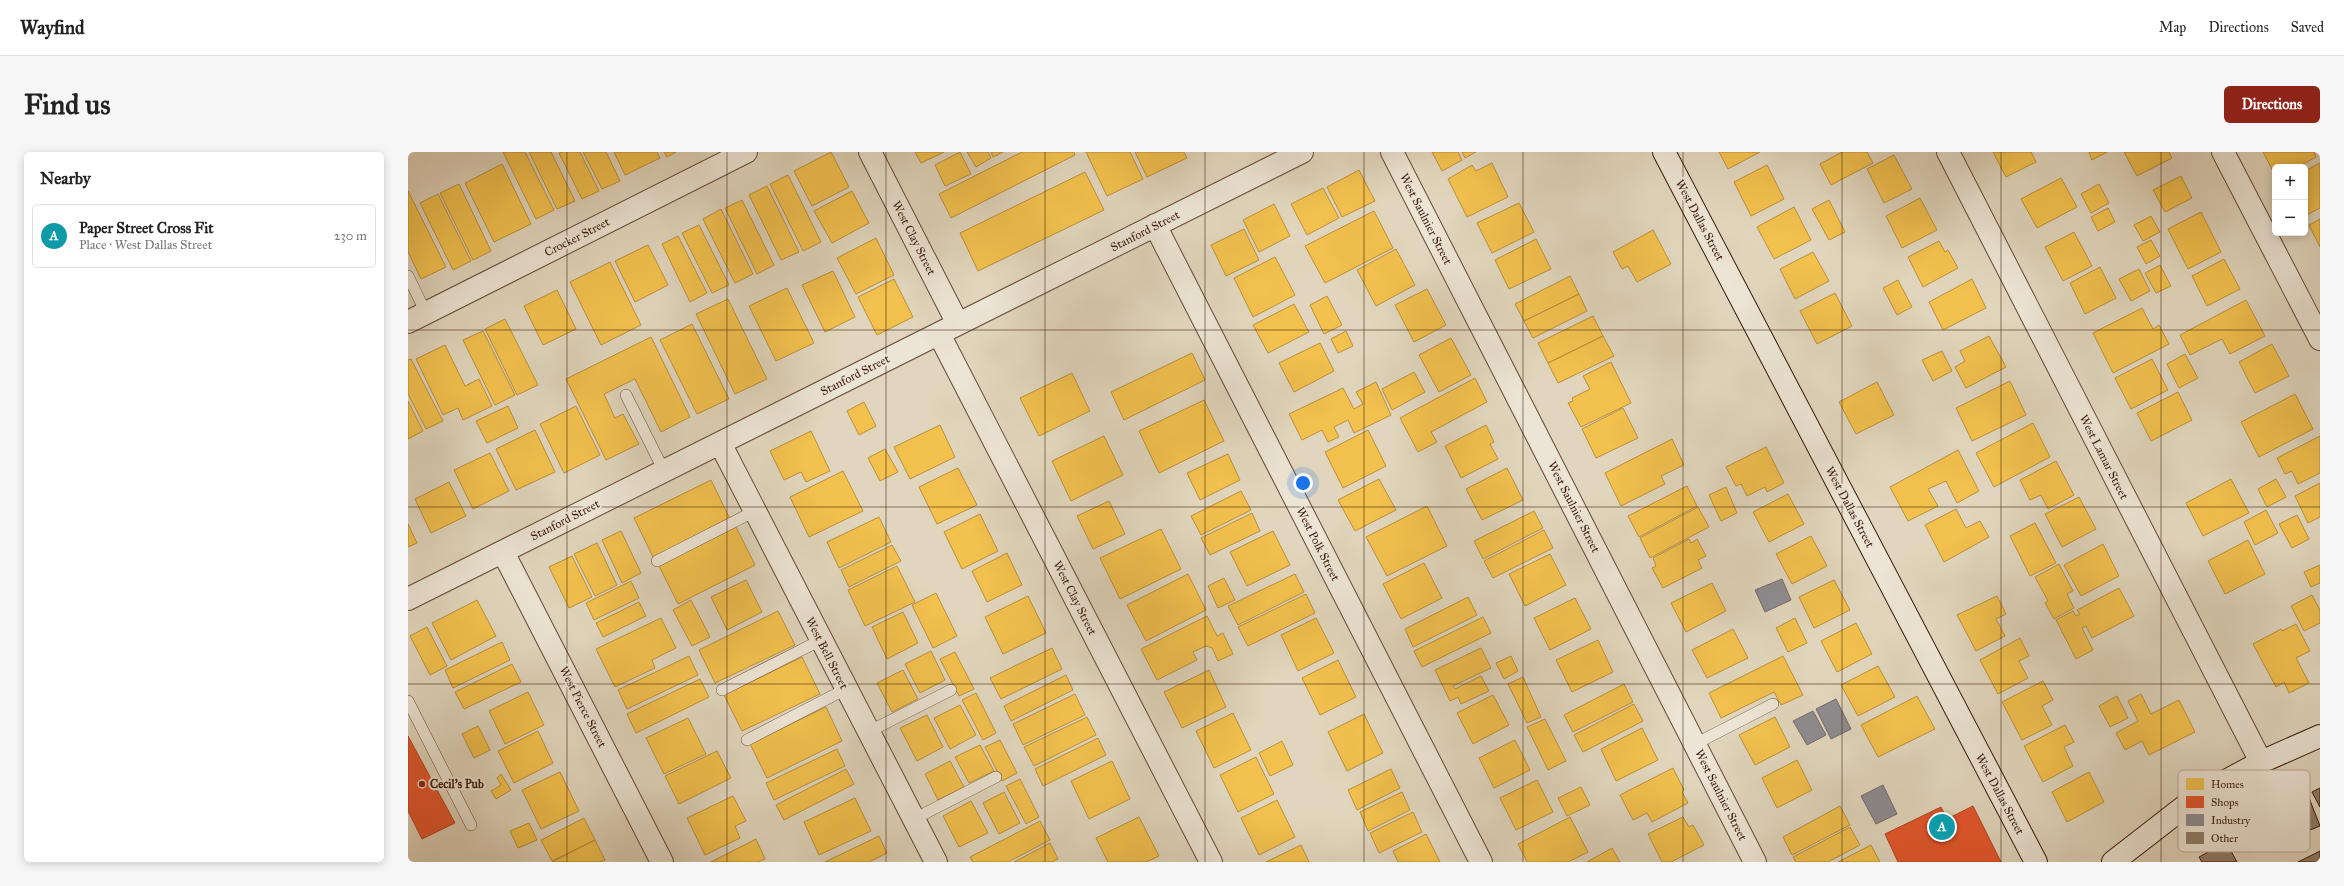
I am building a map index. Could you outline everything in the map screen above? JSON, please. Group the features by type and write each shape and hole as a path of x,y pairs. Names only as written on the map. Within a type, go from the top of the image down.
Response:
{"street":[{"name":"Crocker Street","path":"417,317 746,152"},
{"name":"West Clay Street","path":"870,152 949,329 1211,862"},
{"name":"Stanford Street","path":"408,599 1302,152"},
{"name":"West Saulnier Street","path":"1392,152 1755,862"},
{"name":"West Dallas Street","path":"1664,152 2036,862"},
{"name":"West Lamar Street","path":"1948,152 2261,762"},
{"path":"2222,152 2320,339"},
{"name":"West Polk Street","path":"1155,226 1481,862"},
{"name":"West Bell Street","path":"720,443 936,862"},
{"name":"West Pierce Street","path":"503,552 662,862"},
{"path":"2246,770 2320,736"},
{"path":"2113,862 2178,812"}],"lane":[{"path":"408,276 417,317"},
{"path":"626,395 664,471"},
{"path":"657,561 755,511"},
{"path":"722,690 821,640"},
{"path":"747,740 846,689"},
{"path":"868,732 951,690"},
{"path":"408,700 470,825"},
{"path":"1695,744 1773,704"},
{"path":"914,819 996,777"}],"building: Homes":[{"path":"503,152 525,152 554,210 536,219"},
{"path":"529,152 551,152 575,201 557,209"},
{"path":"580,152 599,191 582,199 559,153"},
{"path":"583,152 606,152 620,181 602,189"},
{"path":"614,152 657,152 660,158 625,175"},
{"path":"664,152 676,152 667,157"},
{"path":"831,152 849,187 812,206 794,171"},
{"path":"915,152 944,152 921,163"},
{"path":"960,152 971,174 945,186 935,165"},
{"path":"967,152 988,152 991,158 976,167"},
{"path":"991,152 1003,152 993,157"},
{"path":"1022,152 1074,152 1075,155 951,218 939,194"},
{"path":"1086,152 1130,152 1143,179 1107,196"},
{"path":"1135,152 1184,152 1187,158 1147,177"},
{"path":"1432,152 1458,152 1462,160 1442,171"},
{"path":"1462,152 1476,152 1465,158"},
{"path":"1719,152 1760,152 1728,169"},
{"path":"1842,152 1867,152 1873,163 1831,185 1820,164"},
{"path":"1993,152 2031,152 2036,162 2006,177"},
{"path":"2089,152 2107,152 2092,160"},
{"path":"2124,152 2169,152 2172,158 2137,176"},
{"path":"2263,152 2314,152 2316,157 2303,164 2272,164 2272,169"},
{"path":"1894,155 1912,189 1884,203 1867,169"},
{"path":"1492,163 1508,197 1467,217 1448,179 1472,165 1476,171"},
{"path":"2320,163 2320,208 2308,214 2308,200 2308,169"},
{"path":"502,164 531,224 494,242 465,183"},
{"path":"1767,165 1784,199 1751,216 1734,182"},
{"path":"1359,170 1375,201 1342,217 1327,187"},
{"path":"1085,172 1104,210 978,271 960,233"},
{"path":"788,175 821,242 803,251 770,184"},
{"path":"2181,176 2192,198 2165,212 2153,190"},
{"path":"2061,178 2077,207 2037,228 2021,199"},
{"path":"459,184 491,251 473,260 440,193"},
{"path":"2099,184 2109,203 2091,213 2081,194"},
{"path":"767,186 799,252 781,260 749,195"},
{"path":"1323,188 1339,218 1307,235 1291,204"},
{"path":"408,191 446,267 421,279 408,252"},
{"path":"852,191 869,223 832,243 814,211"},
{"path":"438,194 471,261 453,270 420,203"},
{"path":"1920,198 1937,230 1902,248 1886,216"},
{"path":"742,200 774,265 757,274 725,208"},
{"path":"1829,200 1845,232 1829,240 1812,209"},
{"path":"1519,203 1534,232 1492,253 1477,223"},
{"path":"1274,204 1290,236 1259,252 1243,220"},
{"path":"1794,207 1811,240 1774,259 1757,227"},
{"path":"2108,208 2115,222 2098,231 2091,217"},
{"path":"721,209 753,274 735,283 703,219"},
{"path":"1374,211 1393,248 1325,283 1305,246"},
{"path":"2201,212 2221,252 2188,269 2168,229"},
{"path":"2151,216 2160,232 2143,241 2134,225"},
{"path":"2320,219 2320,247 2309,225"},
{"path":"699,225 729,285 712,293 682,233"},
{"path":"1244,229 1259,260 1226,276 1211,245"},
{"path":"1653,230 1671,264 1637,282 1628,266 1622,269 1613,252"},
{"path":"2074,232 2092,266 2063,281 2045,247"},
{"path":"678,236 707,293 690,302 662,244"},
{"path":"876,238 894,275 856,294 837,258"},
{"path":"1536,239 1551,269 1509,289 1495,260"},
{"path":"2151,240 2160,256 2146,264 2137,247"},
{"path":"1939,241 1945,252 1948,250 1958,268 1923,287 1908,257"},
{"path":"648,245 668,285 635,302 615,261"},
{"path":"1396,249 1415,285 1376,306 1357,270"},
{"path":"1813,252 1829,281 1795,299 1780,269"},
{"path":"1275,257 1295,295 1253,317 1234,278"},
{"path":"2224,259 2240,289 2207,306 2192,276"},
{"path":"610,262 641,325 601,345 570,282"},
{"path":"2160,265 2171,286 2156,293 2145,273"},
{"path":"2100,267 2116,298 2085,314 2070,283"},
{"path":"2139,269 2150,291 2131,301 2119,279"},
{"path":"833,271 855,317 825,332 802,285"},
{"path":"1570,276 1579,294 1524,321 1515,304"},
{"path":"894,279 913,317 877,335 858,297"},
{"path":"1972,279 1986,308 1943,330 1929,302"},
{"path":"1898,280 1912,307 1897,315 1883,288"},
{"path":"787,288 814,343 776,361 749,306"},
{"path":"1427,289 1446,325 1414,342 1395,305"},
{"path":"557,290 576,329 543,345 524,306"},
{"path":"1835,293 1852,326 1817,344 1800,311"},
{"path":"1579,294 1587,311 1533,338 1524,321"},
{"path":"1327,296 1342,325 1324,334 1310,305"},
{"path":"728,299 767,379 735,394 696,314"},
{"path":"2246,300 2265,336 2230,354 2222,339 2190,355 2180,335"},
{"path":"1294,304 1309,332 1268,353 1253,325"},
{"path":"2142,308 2153,329 2159,325 2169,344 2113,373 2093,333"},
{"path":"1593,316 1603,336 1548,363 1538,343"},
{"path":"505,319 538,385 517,395 485,329"},
{"path":"692,324 729,399 697,414 660,340"},
{"path":"483,331 515,395 495,405 463,340"},
{"path":"1346,331 1353,346 1338,353 1331,339"},
{"path":"1603,336 1614,356 1558,383 1548,363"},
{"path":"1989,336 2006,367 1966,388 1955,367 1965,361 1960,351"},
{"path":"651,337 690,417 661,432 635,379 604,394 615,418 623,414 639,444 606,460 566,379"},
{"path":"1451,338 1471,375 1439,392 1419,355"},
{"path":"1320,343 1334,371 1294,392 1279,363"},
{"path":"2272,344 2289,376 2255,393 2239,362"},
{"path":"445,345 465,386 479,379 492,406 463,420 458,408 443,415 416,359"},
{"path":"1942,351 1952,371 1933,381 1922,360"},
{"path":"1192,353 1205,380 1124,420 1111,392"},
{"path":"2185,354 2198,378 2179,388 2167,364"},
{"path":"411,359 443,421 426,429 408,394 408,360"},
{"path":"2152,359 2168,390 2131,409 2115,378"},
{"path":"1611,362 1631,403 1581,427 1568,403 1573,401 1572,398 1590,389 1583,376"},
{"path":"1414,372 1425,392 1392,410 1382,389"},
{"path":"1072,373 1090,411 1039,436 1020,398"},
{"path":"1475,378 1487,402 1431,432 1437,442 1418,452 1400,418"},
{"path":"2010,381 2026,415 1972,441 1956,408"},
{"path":"1376,382 1391,415 1354,433 1348,420 1334,427 1339,437 1328,442 1322,430 1302,440 1289,414 1343,388 1354,409 1363,404 1356,392"},
{"path":"1877,382 1894,415 1856,434 1839,402"},
{"path":"2178,392 2192,420 2151,441 2137,413"},
{"path":"2295,394 2313,429 2259,457 2241,422"},
{"path":"1204,400 1224,441 1159,473 1139,431"},
{"path":"408,401 423,431 408,439"},
{"path":"864,402 876,426 859,435 847,411"},
{"path":"508,406 518,428 487,443 476,421"},
{"path":"576,406 600,455 564,473 540,424"},
{"path":"1623,408 1638,438 1596,458 1582,429"},
{"path":"2033,423 2050,457 1994,487 1976,453"},
{"path":"940,425 955,457 910,479 894,447"},
{"path":"1486,425 1494,442 1490,444 1498,459 1461,478 1445,446"},
{"path":"535,430 555,472 516,490 496,449"},
{"path":"1368,430 1386,466 1343,488 1325,452"},
{"path":"811,431 830,471 806,482 801,472 784,480 770,451"},
{"path":"1104,436 1123,475 1071,501 1052,461"},
{"path":"2320,436 2320,473 2298,484 2292,471 2285,474 2277,458"},
{"path":"1672,439 1684,465 1661,476 1665,484 1621,506 1605,473"},
{"path":"1766,447 1784,483 1767,492 1765,487 1747,496 1741,484 1736,486 1726,467"},
{"path":"885,449 898,472 880,481 868,458"},
{"path":"1958,450 1979,491 1957,503 1946,481 1928,489 1938,506 1908,521 1890,487"},
{"path":"490,453 509,491 473,509 454,470"},
{"path":"1228,454 1240,480 1200,500 1187,473"},
{"path":"2056,461 2074,495 2048,509 2041,495 2030,500 2020,480"},
{"path":"958,468 977,505 937,524 919,487"},
{"path":"1507,468 1523,500 1482,520 1466,489"},
{"path":"843,471 863,511 809,537 790,497"},
{"path":"1379,479 1396,510 1355,531 1338,500"},
{"path":"2231,479 2249,513 2203,536 2186,503"},
{"path":"2276,479 2286,497 2267,507 2258,489"},
{"path":"711,480 730,519 653,557 634,518"},
{"path":"449,482 466,516 431,533 415,499"},
{"path":"2320,483 2320,517 2308,523 2295,496"},
{"path":"1687,486 1697,506 1639,537 1628,516"},
{"path":"1726,487 1737,513 1721,521 1709,495"},
{"path":"1241,491 1251,510 1201,535 1191,516"},
{"path":"1788,494 1804,524 1769,542 1753,512"},
{"path":"2079,497 2096,529 2062,547 2045,514"},
{"path":"1109,501 1125,534 1093,549 1077,516"},
{"path":"1427,506 1447,546 1387,576 1366,537"},
{"path":"1698,507 1709,527 1650,558 1640,538"},
{"path":"1956,509 1966,528 1980,521 1989,537 1944,562 1925,525"},
{"path":"2266,510 2278,533 2255,545 2244,522"},
{"path":"1534,511 1543,528 1483,559 1474,541"},
{"path":"1252,513 1260,531 1210,555 1201,538"},
{"path":"980,514 998,551 962,569 944,532"},
{"path":"2297,515 2309,539 2292,548 2279,524"},
{"path":"879,517 891,542 839,568 827,542"},
{"path":"2035,523 2056,563 2030,576 2010,536"},
{"path":"408,524 417,543 408,547"},
{"path":"736,527 755,565 678,604 659,566"},
{"path":"1161,529 1181,569 1120,599 1100,558"},
{"path":"1544,530 1553,548 1493,578 1484,561"},
{"path":"621,531 641,573 622,583 602,540"},
{"path":"1273,531 1290,565 1247,586 1230,552"},
{"path":"1811,536 1827,566 1792,584 1776,554"},
{"path":"1689,539 1691,543 1697,539 1706,556 1698,560 1702,568 1663,588 1652,568 1656,566 1653,558"},
{"path":"2248,540 2265,574 2225,594 2208,561"},
{"path":"597,543 617,585 595,596 574,554"},
{"path":"2103,544 2119,576 2081,596 2064,565"},
{"path":"892,545 901,561 849,587 841,570"},
{"path":"1007,553 1022,585 987,602 972,571"},
{"path":"1550,554 1566,585 1525,606 1509,574"},
{"path":"572,556 592,597 569,608 549,567"},
{"path":"1424,563 1442,598 1401,619 1383,584"},
{"path":"2059,564 2073,591 2067,594 2074,608 2054,619 2045,603 2048,601 2035,577"},
{"path":"2320,565 2320,583 2311,587 2304,572"},
{"path":"897,566 915,602 865,626 848,590"},
{"path":"1188,574 1206,610 1146,641 1127,605"},
{"path":"1295,574 1304,592 1238,625 1228,606"},
{"path":"1224,578 1235,600 1218,608 1208,586"},
{"path":"746,580 762,612 727,630 711,597"},
{"path":"1834,580 1850,610 1814,628 1799,597"},
{"path":"631,581 639,598 594,620 586,603"},
{"path":"1712,583 1726,611 1686,632 1671,603"},
{"path":"2119,588 2134,616 2092,638 2086,626 2082,628 2093,650 2076,659 2056,620 2073,611 2076,616 2080,614 2077,610"},
{"path":"936,593 957,636 933,648 912,605"},
{"path":"1306,594 1315,613 1248,646 1238,627"},
{"path":"2312,595 2320,610 2320,623 2304,631 2291,606"},
{"path":"1028,596 1046,633 1003,654 985,617"},
{"path":"1997,596 2006,614 1996,619 2005,636 1976,651 1957,615"},
{"path":"1468,597 1477,615 1413,647 1405,629"},
{"path":"1575,598 1591,629 1550,650 1534,618"},
{"path":"477,600 496,636 451,660 432,623"},
{"path":"691,600 710,637 692,646 673,610"},
{"path":"639,602 646,616 603,637 596,623"},
{"path":"778,611 795,645 715,683 699,650"},
{"path":"903,612 918,643 887,659 872,627"},
{"path":"1207,616 1217,636 1223,633 1233,654 1218,661 1212,648 1206,646 1193,652 1197,660 1157,680 1141,649"},
{"path":"1483,617 1491,633 1422,667 1414,651"},
{"path":"661,618 676,648 652,660 655,668 615,687 596,649"},
{"path":"1316,618 1334,653 1298,671 1281,635"},
{"path":"1795,618 1807,643 1788,652 1776,628"},
{"path":"1856,623 1872,654 1837,672 1821,641"},
{"path":"2296,624 2310,651 2296,658 2309,683 2289,693 2284,682 2276,687 2253,644 2281,629 2282,631"},
{"path":"427,627 447,666 430,675 410,636"},
{"path":"1733,629 1748,658 1707,678 1692,650"},
{"path":"2020,638 2029,656 2019,661 2028,678 1998,694 1980,660"},
{"path":"1598,640 1613,672 1572,692 1556,660"},
{"path":"502,642 510,660 453,688 445,670"},
{"path":"1052,648 1062,669 1001,699 990,678"},
{"path":"1481,648 1491,668 1453,686 1455,689 1481,676 1489,691 1461,704 1458,697 1450,701 1435,670"},
{"path":"931,651 945,680 920,693 905,664"},
{"path":"955,652 974,689 959,696 940,659"},
{"path":"689,656 698,675 627,709 618,690"},
{"path":"1511,656 1518,671 1504,679 1496,663"},
{"path":"1783,656 1803,695 1781,705 1774,692 1721,718 1709,693"},
{"path":"802,657 820,694 742,731 724,695"},
{"path":"1338,660 1356,697 1320,715 1302,678"},
{"path":"512,664 521,682 464,709 455,692"},
{"path":"1878,666 1895,697 1858,716 1841,685"},
{"path":"903,670 918,699 892,712 877,683"},
{"path":"1209,670 1226,707 1182,728 1164,692"},
{"path":"1066,675 1073,690 1011,721 1004,706"},
{"path":"1523,677 1541,717 1527,723 1508,684"},
{"path":"700,679 709,697 636,733 627,714"},
{"path":"2043,681 2053,700 2042,706 2052,725 2022,740 2002,702"},
{"path":"1624,684 1633,702 1573,732 1564,715"},
{"path":"528,692 544,725 505,744 489,711"},
{"path":"976,693 996,733 983,740 962,700"},
{"path":"1075,694 1085,715 1023,745 1013,724"},
{"path":"2141,694 2151,714 2179,700 2195,732 2149,755 2142,741 2125,750 2116,733 2138,721 2128,701"},
{"path":"1493,695 1509,725 1473,744 1457,713"},
{"path":"1917,696 1935,729 1878,757 1861,725"},
{"path":"2117,696 2128,718 2110,727 2099,706"},
{"path":"1634,704 1643,721 1583,752 1574,735"},
{"path":"960,705 976,735 950,749 934,718"},
{"path":"826,707 842,741 767,778 750,744"},
{"path":"1233,713 1251,750 1214,768 1196,731"},
{"path":"1364,714 1383,753 1347,771 1328,732"},
{"path":"927,715 943,747 917,761 900,728"},
{"path":"1087,717 1096,735 1034,766 1024,747"},
{"path":"1775,717 1790,747 1755,765 1739,735"},
{"path":"688,718 706,754 664,774 646,738"},
{"path":"1545,719 1566,761 1548,770 1527,727"},
{"path":"2065,725 2074,742 2064,747 2073,766 2043,782 2024,746"},
{"path":"478,726 490,750 474,758 462,734"},
{"path":"1642,728 1658,760 1616,781 1601,749"},
{"path":"538,731 553,763 514,783 498,751"},
{"path":"1098,738 1106,755 1043,786 1035,769"},
{"path":"1000,740 1017,773 1002,781 985,747"},
{"path":"1515,740 1530,770 1494,788 1479,758"},
{"path":"1282,741 1293,765 1270,776 1259,753"},
{"path":"980,745 994,771 969,783 955,757"},
{"path":"837,749 845,766 774,800 766,783"},
{"path":"717,751 731,778 679,804 665,776"},
{"path":"1256,757 1274,794 1238,812 1220,775"},
{"path":"1797,760 1812,790 1777,808 1762,778"},
{"path":"950,761 964,787 938,800 925,774"},
{"path":"1112,761 1130,799 1089,819 1071,781"},
{"path":"1673,768 1684,790 1682,792 1688,803 1652,822 1647,813 1633,820 1620,795"},
{"path":"846,769 854,784 784,820 776,805"},
{"path":"1391,769 1400,788 1357,810 1348,790"},
{"path":"560,772 579,811 541,829 522,790"},
{"path":"2089,772 2104,802 2067,822 2052,792"},
{"path":"501,774 511,790 496,799 491,791 501,785 497,778"},
{"path":"1020,779 1039,817 1026,824 1006,786"},
{"path":"1537,780 1553,812 1516,830 1500,798"},
{"path":"1581,787 1590,805 1567,816 1558,798"},
{"path":"1004,792 1020,823 999,834 983,803"},
{"path":"1402,792 1410,810 1368,831 1360,812"},
{"path":"733,796 746,821 735,826 740,838 705,855 687,818"},
{"path":"855,798 871,831 819,855 804,822"},
{"path":"1277,800 1295,837 1259,855 1241,818"},
{"path":"971,801 988,833 959,847 943,816"},
{"path":"1840,806 1850,825 1792,855 1783,837"},
{"path":"1413,812 1422,832 1379,853 1370,833"},
{"path":"1139,817 1159,856 1146,862 1108,862 1096,838"},
{"path":"1570,817 1588,852 1568,862 1527,862 1518,844"},
{"path":"1683,817 1689,827 1693,825 1704,845 1671,862 1662,862 1648,834"},
{"path":"584,818 595,840 552,861 541,840"},
{"path":"1040,821 1050,840 1008,862 973,862 970,857"},
{"path":"529,823 537,840 518,848 510,831"},
{"path":"1850,827 1860,845 1828,862 1796,862 1793,857"},
{"path":"1426,834 1440,862 1398,862 1393,851"},
{"path":"879,836 887,853 869,862 825,862"},
{"path":"756,839 765,859 758,862 711,862"},
{"path":"595,840 605,860 600,862 552,862"},
{"path":"1050,843 1058,859 1052,862 1014,862"},
{"path":"1301,845 1309,862 1266,862"},
{"path":"1871,845 1880,862 1838,862"},
{"path":"1612,848 1620,862 1587,862"}],"building: Shops":[{"name":"Cecil's Pub","path":"408,736 455,823 422,839 408,811"},
{"path":"1973,806 2001,862 1898,862 1885,834 1941,807 1947,819"}],"building: Industry":[{"path":"1782,579 1791,600 1765,612 1755,590"},
{"path":"1836,699 1851,729 1831,739 1816,709"},
{"path":"1813,711 1826,735 1807,745 1793,721"},
{"path":"1883,785 1897,814 1876,824 1861,796"}],"building: Other":[{"path":"2320,788 2320,807 2312,792"},
{"path":"2310,800 2320,826 2310,830"},
{"path":"2320,851 2320,862 2298,862"},
{"path":"2208,852 2232,852 2237,862 2202,862 2199,857"}],"place":[{"name":"Cecil's Pub","path":"422,784"},
{"name":"Paper Street Cross Fit","path":"1942,827"}]}
